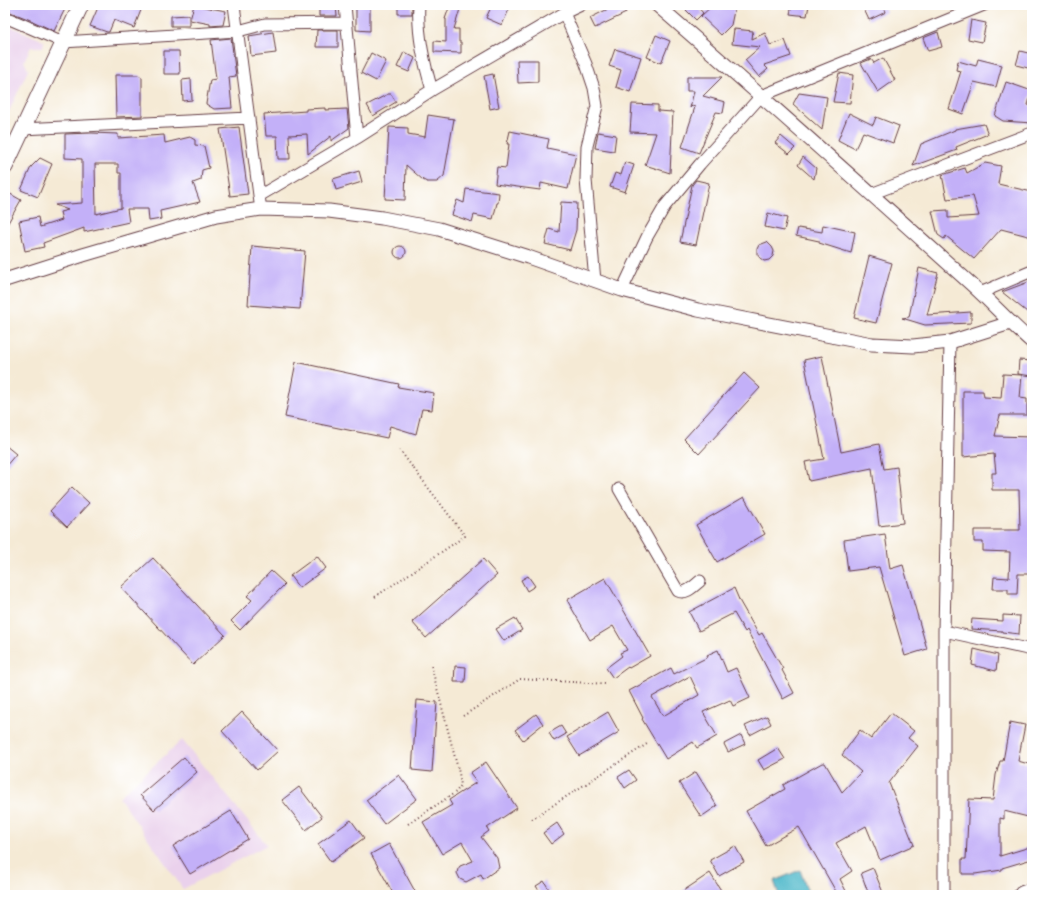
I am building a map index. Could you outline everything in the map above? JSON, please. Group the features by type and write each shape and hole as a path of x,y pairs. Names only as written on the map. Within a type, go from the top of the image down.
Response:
{"highway":[{"path":"1023,895 1032,892"}],"main road":[{"path":"5,167 81,5"}],"street":[{"path":"234,5 261,209"},
{"path":"345,5 357,138"},
{"path":"259,196 357,138 432,90 564,13 581,5"},
{"path":"657,5 762,96 1032,342"},
{"path":"622,290 646,237 665,206 700,164 762,96 984,5"},
{"path":"420,8 422,54 432,90"},
{"path":"564,13 586,64 594,88 596,106 588,146 586,180 595,281"},
{"path":"5,17 63,42 238,30 266,24 346,23"},
{"path":"22,130 249,118"},
{"path":"871,194 1032,133"},
{"path":"5,280 199,220 236,212 261,209 329,211 382,218 440,229 528,257 622,290 698,310 872,344 913,346 950,342 1010,323"},
{"path":"980,293 1032,271"},
{"path":"944,895 944,631 950,342"},
{"path":"618,489 678,591 681,593 684,592 700,581"},
{"path":"944,631 1032,650"}],"path":[{"path":"375,597 465,536 398,448"},
{"path":"408,824 456,792 461,785 431,665"},
{"path":"463,716 520,679 607,684"},
{"path":"532,819 647,744"}],"shaded area":[{"path":"5,24 44,41 43,47 31,47 24,61 28,70 5,120"},
{"path":"182,740 267,845 183,889 119,797"}],"water":[{"path":"800,870 809,895 779,895 774,881"}],"building":[{"path":"5,5 67,5 54,31 5,10"},
{"path":"99,5 143,5 134,28 114,20 109,32 107,32 90,26"},
{"path":"194,5 226,11 223,25 210,26 210,24 190,20"},
{"path":"319,5 336,5 337,16 319,16"},
{"path":"356,5 370,5 370,31 356,30"},
{"path":"398,5 412,5 412,14 398,14"},
{"path":"450,5 460,9 454,29 459,29 461,53 434,52 434,41 446,42 445,19"},
{"path":"492,5 511,5 502,25 486,18"},
{"path":"616,5 622,5 626,13 595,28 590,18"},
{"path":"691,5 696,5 703,13 696,20 686,10"},
{"path":"713,5 735,6 731,25 721,35 701,16"},
{"path":"792,5 809,5 807,16 790,14"},
{"path":"862,5 883,5 886,12 869,20"},
{"path":"189,15 189,26 171,26 171,16"},
{"path":"971,20 986,23 982,42 968,39"},
{"path":"734,29 753,31 752,39 765,33 770,45 785,40 791,56 764,65 768,69 759,77 745,60 760,47 732,44"},
{"path":"317,30 338,30 338,47 316,47"},
{"path":"273,32 276,53 251,56 249,36"},
{"path":"938,32 942,47 928,51 923,38"},
{"path":"656,35 670,41 661,63 647,57"},
{"path":"231,38 236,76 229,77 232,108 214,109 206,104 210,80 216,79 211,40"},
{"path":"615,49 641,57 630,92 616,87 621,70 609,66"},
{"path":"164,51 179,51 180,74 164,74"},
{"path":"1020,51 1032,54 1032,69 1016,65"},
{"path":"404,52 415,58 409,72 397,67"},
{"path":"371,53 386,61 376,81 361,73"},
{"path":"883,58 895,80 878,92 861,63 871,59 874,63"},
{"path":"978,59 1002,65 996,87 974,82 963,114 949,109 961,71 956,70 958,61 976,66"},
{"path":"517,60 538,60 538,82 518,83"},
{"path":"839,73 853,75 850,103 833,102"},
{"path":"493,74 499,107 490,109 484,76"},
{"path":"115,75 138,75 142,77 142,116 116,117"},
{"path":"687,77 722,77 703,96 725,102 723,113 716,112 699,153 682,147 695,107 692,106 690,108 694,91 687,91"},
{"path":"191,79 192,100 183,101 182,80"},
{"path":"1006,82 1032,91 1028,105 1032,106 1032,123 1003,121 995,116"},
{"path":"799,93 827,97 822,130 793,104"},
{"path":"388,94 391,94 396,102 373,116 367,105"},
{"path":"632,104 658,105 658,111 673,112 670,173 645,165 656,133 630,132"},
{"path":"325,108 325,110 347,109 349,128 331,141 331,136 308,154 307,134 289,135 290,159 278,159 277,136 266,136 264,114"},
{"path":"849,113 873,125 876,117 899,126 893,143 863,132 855,149 838,140"},
{"path":"428,115 454,119 444,176 437,182 427,182 406,165 405,200 385,199 389,127 408,128 408,134 425,137"},
{"path":"984,124 988,134 956,147 957,150 913,166 921,144 955,129"},
{"path":"239,127 248,194 230,196 220,129"},
{"path":"510,131 549,139 547,148 576,154 568,189 541,183 540,190 495,184 497,167 506,168 509,144 507,144"},
{"path":"598,132 616,135 614,151 595,148"},
{"path":"65,134 118,134 118,138 164,135 165,143 190,137 195,140 195,145 204,146 209,168 202,170 201,180 193,183 200,202 160,211 161,219 149,221 148,209 127,209 129,222 84,232 84,228 43,243 44,247 25,251 19,221 38,217 40,227 62,220 60,212 68,210 55,205 82,203 82,159 65,158","holes":["95,164 118,164 118,173 121,173 121,208 96,214"]},
{"path":"781,136 795,148 789,154 775,143"},
{"path":"803,157 816,168 814,179 798,165"},
{"path":"40,158 52,164 38,197 21,190 31,167"},
{"path":"625,162 634,165 625,192 610,187 615,173 621,175"},
{"path":"985,163 1001,166 998,184 1032,192 1032,237 1001,229 974,259 946,236 944,239 938,235 932,211 948,210 948,218 979,216 973,196 947,199 942,175 965,168 967,173"},
{"path":"359,171 362,182 336,190 333,179"},
{"path":"696,180 709,183 696,245 680,242 692,185"},
{"path":"466,189 499,193 498,203 493,219 474,215 472,222 452,215 457,200 464,203"},
{"path":"5,191 21,200 5,228"},
{"path":"561,202 577,203 576,230 570,250 545,244 549,229 559,232"},
{"path":"768,213 787,218 784,231 765,227"},
{"path":"823,225 855,232 851,253 819,243 819,241 796,236 798,228 822,232"},
{"path":"767,242 774,251 773,256 769,260 764,261 757,254 757,249 759,245"},
{"path":"252,246 305,251 300,309 248,305"},
{"path":"398,246 402,246 406,252 402,258 398,258 394,254 394,250"},
{"path":"869,256 892,263 876,323 854,318"},
{"path":"919,268 938,273 927,315 971,312 971,323 925,325 902,318 909,317"},
{"path":"1031,281 1032,289 1032,316 1002,292"},
{"path":"822,356 841,452 879,444 884,469 897,467 903,523 879,526 872,468 809,481 805,462 824,459 804,360"},
{"path":"1019,360 1032,361 1032,376 1018,374"},
{"path":"296,362 399,384 398,387 434,393 432,410 422,409 416,434 390,426 387,438 285,417"},
{"path":"744,373 760,388 699,454 684,439"},
{"path":"1003,374 1022,375 1020,398 1027,399 1027,415 1000,415 995,436 1032,437 1032,553 1030,553 1029,574 1018,574 1017,594 1008,594 1008,589 993,589 994,577 1009,578 1010,552 983,551 983,542 974,542 974,530 1020,530 1019,490 992,490 992,473 996,473 994,454 963,457 963,391 983,391 984,397 1001,398"},
{"path":"5,445 16,454 5,467"},
{"path":"72,487 89,503 67,527 50,511"},
{"path":"744,497 765,534 717,562 696,525"},
{"path":"885,534 890,569 903,565 927,649 905,656 879,567 848,571 844,540"},
{"path":"317,556 326,568 299,588 290,576"},
{"path":"153,558 225,635 193,665 121,587"},
{"path":"483,559 497,575 426,638 412,622"},
{"path":"271,571 285,584 240,630 231,621 252,600 247,596"},
{"path":"528,576 535,586 527,591 521,580"},
{"path":"605,578 650,656 629,668 628,667 613,678 606,668 622,656 620,653 627,650 613,626 590,640 567,600"},
{"path":"734,588 740,602 759,635 762,633 783,669 782,670 794,693 783,699 747,630 745,632 734,613 699,631 689,612"},
{"path":"1003,615 1020,616 1019,634 1002,631 971,629 972,619 1003,621"},
{"path":"515,618 522,630 504,641 496,629"},
{"path":"974,649 998,655 996,671 972,665"},
{"path":"718,650 727,672 736,668 750,698 733,706 730,700 703,712 717,736 697,748 693,742 666,759 642,719 643,718 629,691 671,668 674,674 708,657 707,655","holes":["690,676 699,695 663,716 652,697"]},
{"path":"455,666 466,667 465,682 454,682"},
{"path":"417,700 437,702 432,772 412,770"},
{"path":"242,712 278,751 257,770 222,731"},
{"path":"608,712 619,732 579,756 567,737"},
{"path":"891,713 914,731 908,738 918,746 889,783 914,845 880,860 866,826 836,843 852,871 840,879 848,895 838,895 799,827 766,846 746,811 785,789 783,785 822,763 825,763 842,792 861,772 842,755 860,730 871,739"},
{"path":"536,714 543,724 523,740 515,730"},
{"path":"767,716 771,724 750,735 745,726"},
{"path":"1010,722 1025,725 1018,761 1032,765 1032,818 1004,811 1004,819 1000,818 1000,856 1030,847 1032,859 1002,868 1002,870 975,874 962,874 962,859 966,859 969,799 993,800 996,775 1000,761 1003,761"},
{"path":"561,726 566,734 554,741 549,733"},
{"path":"741,735 745,744 728,752 724,744"},
{"path":"778,748 785,759 764,770 758,760"},
{"path":"184,757 197,772 154,810 140,795"},
{"path":"486,762 517,808 487,828 489,831 481,837 497,858 499,868 483,879 481,874 466,882 460,879 457,873 458,869 460,866 473,861 462,842 442,854 423,822 452,805 449,800 477,782 470,773"},
{"path":"629,770 636,780 625,788 618,777"},
{"path":"696,772 717,806 701,817 679,783"},
{"path":"399,775 417,799 384,824 366,800"},
{"path":"299,787 322,817 306,830 282,800"},
{"path":"231,811 248,839 190,874 173,846"},
{"path":"351,820 364,838 331,862 318,844"},
{"path":"557,823 564,834 551,844 543,833"},
{"path":"389,844 417,895 394,895 371,854"},
{"path":"735,846 744,862 719,876 710,860"},
{"path":"873,868 884,895 869,895 861,873"},
{"path":"710,873 724,895 677,895"},
{"path":"544,881 550,891 542,895 536,886"}]}
